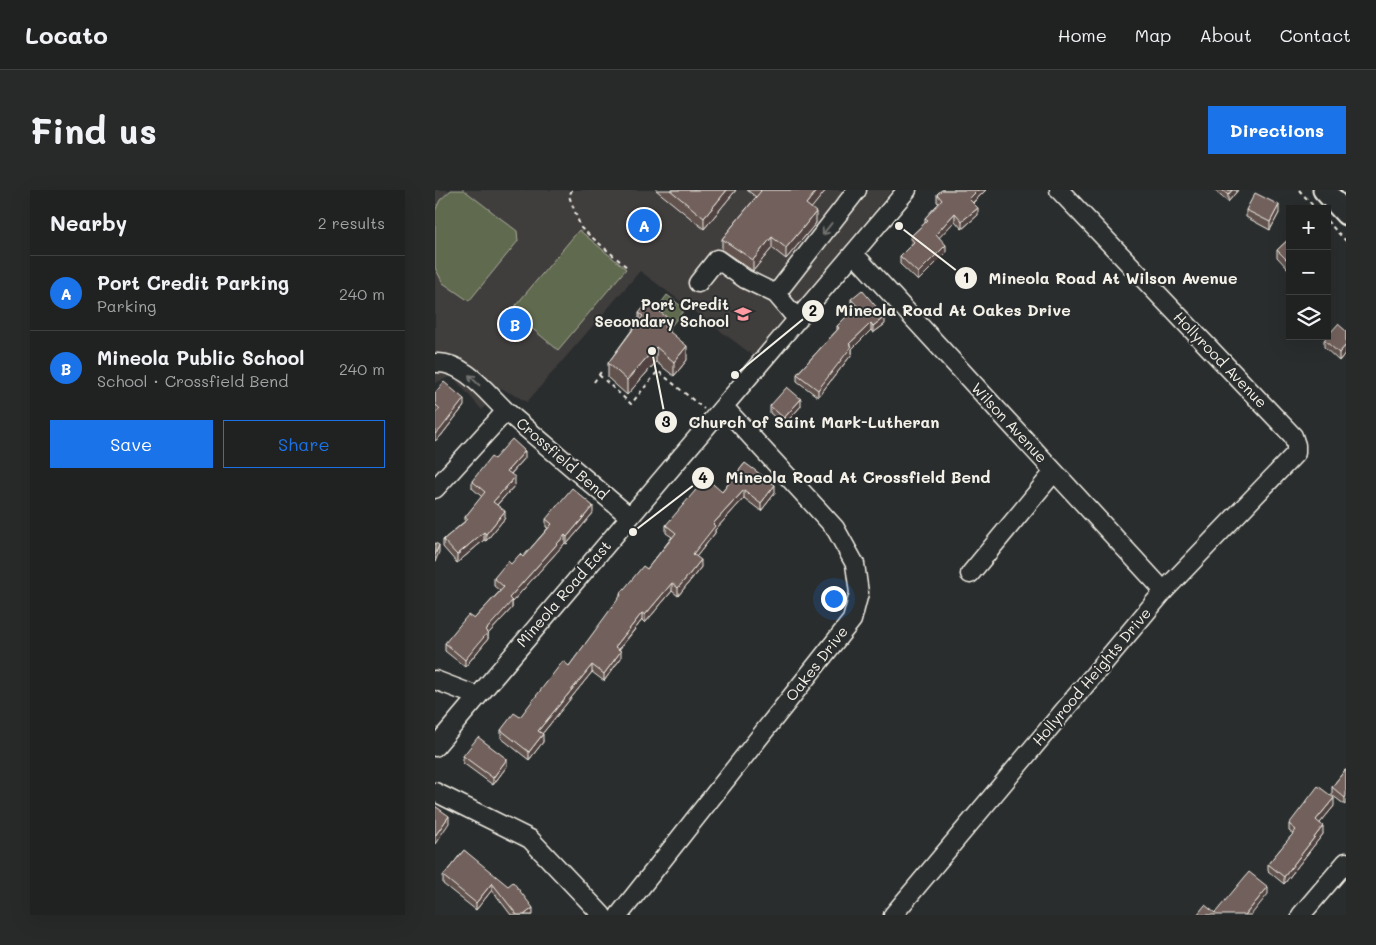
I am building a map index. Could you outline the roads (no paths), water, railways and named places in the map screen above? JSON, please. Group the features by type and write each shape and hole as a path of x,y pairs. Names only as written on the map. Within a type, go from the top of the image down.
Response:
{"main road":[{"path":"1324,190 1346,214"}],"street":[{"path":"776,294 857,190"},
{"name":"Mineola Road East","path":"435,747 907,190"},
{"name":"Hollyrood Avenue","path":"1059,190 1293,436 1297,445"},
{"name":"Wilson Avenue","path":"854,254 1164,591"},
{"path":"698,283 717,259 745,279 776,294 797,320"},
{"path":"435,363 467,373 506,411"},
{"name":"Oakes Drive","path":"619,915 852,620 859,593 855,564 835,528 724,407"},
{"name":"Crossfield Bend","path":"435,489 506,411 630,517"},
{"name":"Hollyrood Heights Drive","path":"893,915 1164,591 1296,454 1297,445"},
{"path":"970,574 1054,472"},
{"path":"435,680 477,696"},
{"path":"435,792 530,839 602,915"},
{"path":"1301,915 1346,862"}],"place":[{"name":"Port Credit Parking","path":"644,225"},
{"name":"Mineola Road At Wilson Avenue","path":"899,226"},
{"name":"Port Credit Secondary School","path":"743,314"},
{"name":"Mineola Public School","path":"515,324"},
{"name":"Church of Saint Mark-Lutheran","path":"652,351"},
{"name":"Mineola Road At Oakes Drive","path":"735,375"},
{"name":"Mineola Road At Crossfield Bend","path":"633,532"}]}
